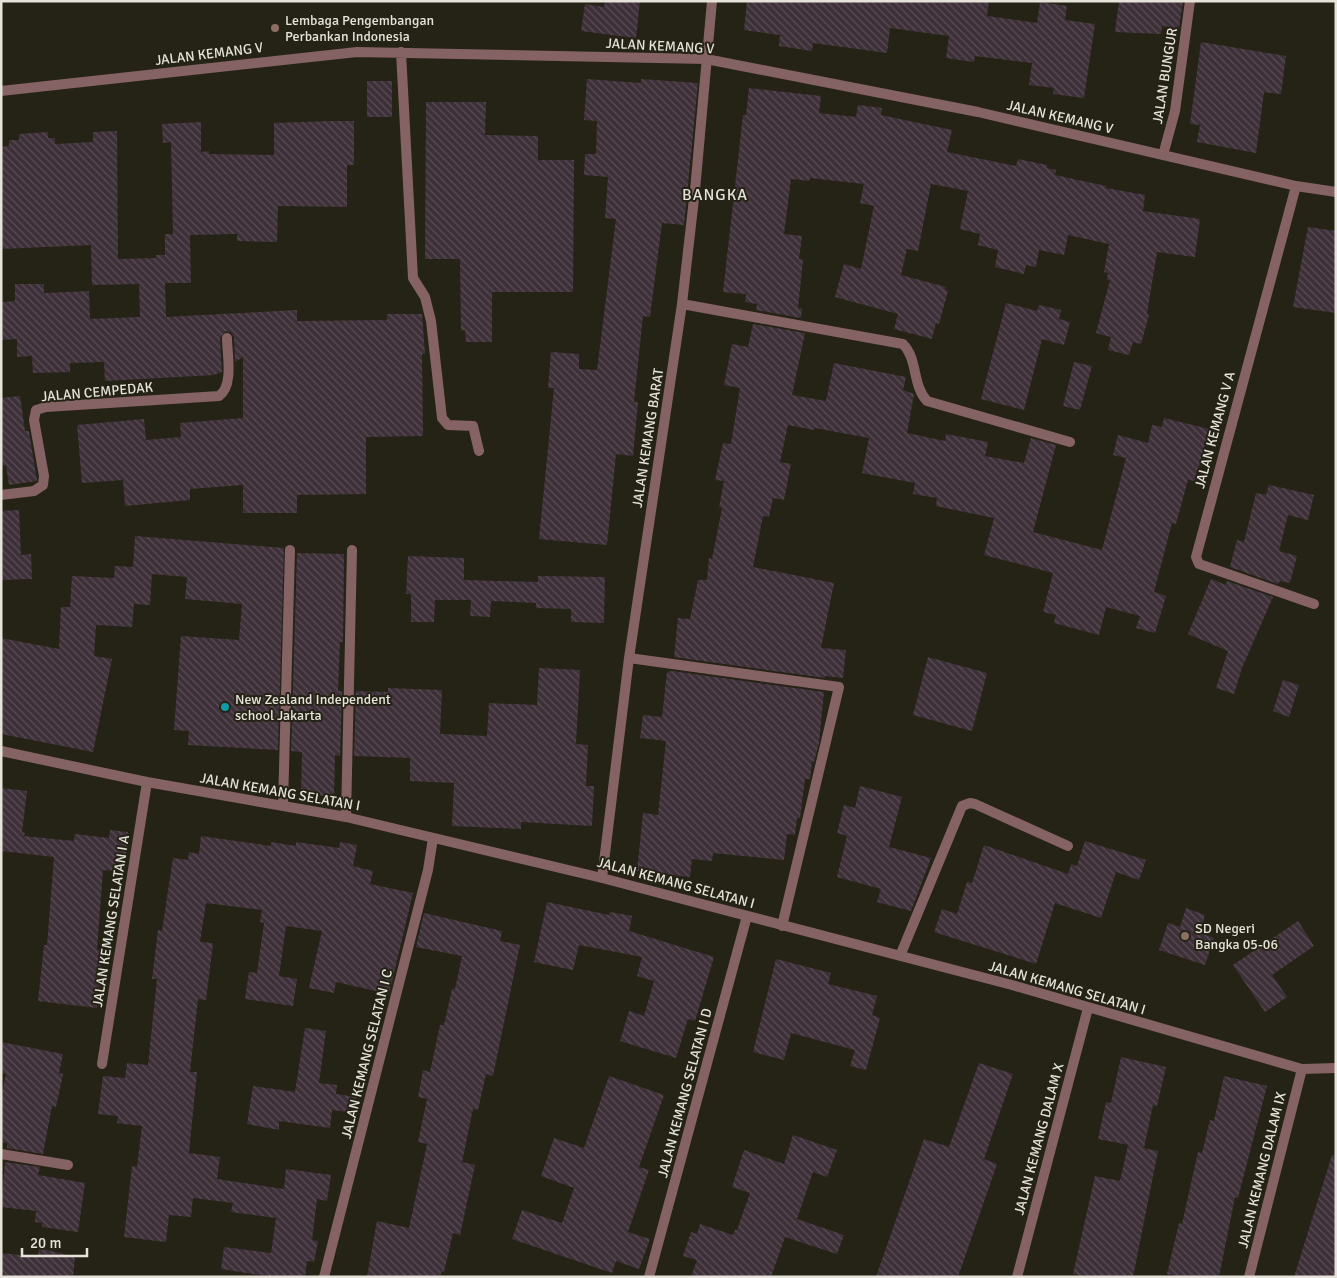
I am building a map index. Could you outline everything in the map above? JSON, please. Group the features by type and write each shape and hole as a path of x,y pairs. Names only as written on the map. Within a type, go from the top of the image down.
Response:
{"street":[{"name":"JALAN KEMANG BARAT","path":"602,878 629,658 682,304 695,190 712,1"},
{"name":"JALAN BUNGUR","path":"1163,155 1175,111 1190,1"},
{"name":"JALAN KEMANG V","path":"1,91 358,52 706,59 978,112 1296,186 1336,192"},
{"path":"401,52 413,278 424,297 431,321 442,418 448,425 474,426 479,451"},
{"name":"JALAN KEMANG V A","path":"1296,186 1196,557 1199,564 1314,604"},
{"path":"682,304 903,344 909,352 920,391 927,401 1070,442"},
{"name":"JALAN CEMPEDAK","path":"1,495 34,491 43,485 44,476 34,420 36,410 219,396 226,388 228,379 227,338"},
{"path":"283,805 290,550"},
{"path":"346,817 352,550"},
{"path":"629,658 839,687 782,926"},
{"name":"JALAN KEMANG SELATAN I","path":"1,751 147,782 346,817 602,878 900,956 1302,1069 1336,1068"},
{"name":"JALAN KEMANG SELATAN I A","path":"102,1064 147,782"},
{"path":"900,956 962,806 970,803 975,804 1068,846"},
{"name":"JALAN KEMANG SELATAN I C","path":"324,1277 428,870 433,838"},
{"name":"JALAN KEMANG SELATAN I D","path":"649,1277 747,916"},
{"name":"JALAN KEMANG DALAM X","path":"1017,1277 1088,1008"},
{"name":"JALAN KEMANG DALAM IX","path":"1250,1277 1302,1069"},
{"path":"1,1154 68,1165"}],"building":[{"path":"605,1 640,1 636,38 581,31 585,4 604,7"},
{"path":"747,1 989,1 987,16 1037,23 1040,2 1067,6 1065,20 1095,24 1084,98 1053,94 1054,88 1029,85 1032,63 975,56 974,62 946,58 949,36 890,28 887,53 813,43 812,51 779,46 780,35 744,30"},
{"path":"1119,1 1183,1 1179,28 1162,26 1161,34 1115,32"},
{"path":"1201,42 1286,56 1281,94 1264,92 1256,153 1197,142 1200,125 1190,124"},
{"path":"587,79 641,83 641,79 698,83 684,225 662,223 650,317 643,316 634,402 638,402 633,456 616,454 607,545 539,539 554,388 548,388 551,352 579,354 579,369 597,370 616,219 605,218 608,177 584,175 585,154 596,154 597,121 584,120"},
{"path":"367,81 392,81 392,117 367,117"},
{"path":"749,88 821,96 819,113 856,117 858,105 882,108 881,115 952,130 947,152 1016,166 1018,159 1047,165 1047,168 1056,170 1055,175 1106,186 1106,188 1145,195 1143,211 1200,219 1195,257 1157,252 1147,314 1149,315 1141,344 1133,342 1129,355 1108,350 1111,337 1096,333 1110,280 1107,280 1108,273 1104,272 1109,244 1068,235 1064,255 1039,250 1036,267 1026,265 1024,274 995,267 998,250 978,245 980,234 960,229 968,191 931,184 918,251 907,249 901,275 946,287 945,290 948,291 939,324 936,323 932,339 894,329 898,314 835,297 844,264 861,269 874,206 860,203 864,184 810,178 809,181 791,179 784,234 802,236 799,259 803,260 798,308 802,308 801,318 756,310 757,304 745,302 746,294 723,292 743,115 746,115"},
{"path":"426,102 486,102 485,135 538,136 538,160 574,160 573,292 492,292 492,342 466,342 465,330 461,331 460,259 425,259"},
{"path":"354,121 354,165 347,165 347,207 278,206 277,242 237,241 237,234 190,235 191,283 165,283 166,317 297,310 297,321 387,320 387,314 422,314 425,354 422,354 423,436 366,437 366,494 297,495 297,513 243,513 243,485 190,489 190,500 125,506 123,480 82,483 77,425 144,419 146,440 181,437 180,423 243,418 243,357 235,362 234,337 231,332 226,331 220,338 222,372 214,375 105,381 104,362 70,363 70,372 33,373 32,356 17,357 17,339 1,340 1,302 15,301 15,284 44,284 44,293 89,291 90,319 140,317 139,284 92,285 91,245 1,249 1,147 9,146 9,140 19,140 19,134 48,132 48,138 55,138 55,144 93,142 93,132 117,131 118,259 156,258 156,255 165,255 165,234 173,234 171,142 163,143 162,124 201,122 201,152 209,151 209,154 274,155 274,123"},
{"path":"1308,227 1336,231 1336,313 1293,307"},
{"path":"1006,303 1037,311 1039,305 1061,310 1059,319 1070,322 1064,345 1042,339 1024,410 981,399"},
{"path":"753,324 805,333 792,395 826,401 834,363 906,377 903,390 914,394 907,433 945,441 946,434 988,442 985,456 1024,463 1031,438 1056,445 1033,532 1102,550 1126,458 1113,455 1118,435 1148,443 1152,425 1162,427 1164,418 1209,429 1195,481 1188,480 1176,524 1172,523 1154,592 1166,596 1155,633 1136,628 1140,616 1106,607 1099,635 1054,623 1056,615 1043,612 1053,573 984,555 994,518 936,506 937,498 913,494 915,483 862,473 869,438 788,425 780,462 791,464 784,500 773,498 769,517 763,516 753,567 834,583 821,648 846,650 843,678 825,676 825,678 674,657 678,618 690,619 698,580 707,580 709,558 712,559 722,508 719,507 724,481 715,480 723,443 731,444 740,388 724,385 732,344 748,347"},
{"path":"1074,362 1092,366 1080,410 1063,406"},
{"path":"20,396 25,431 29,431 37,481 9,485 6,465 1,466 1,398"},
{"path":"1269,485 1314,495 1308,520 1288,515 1279,551 1297,556 1290,583 1280,581 1278,584 1230,567 1237,540 1244,542 1256,493 1266,495"},
{"path":"19,510 21,555 31,554 32,579 1,580 1,511"},
{"path":"135,536 284,548 278,750 188,745 189,731 174,730 181,636 239,640 242,604 185,599 187,577 152,574 150,605 134,604 132,627 96,625 94,656 112,659 93,752 1,734 1,638 59,649 61,607 70,607 72,576 114,578 115,566 133,567"},
{"path":"297,553 344,554 343,642 340,642 338,691 342,691 340,756 335,755 334,796 301,795 302,752 291,751"},
{"path":"408,556 464,558 464,580 538,582 538,576 605,577 604,623 571,622 571,609 536,608 536,603 491,601 490,617 470,616 471,600 435,600 434,622 411,622 411,594 406,594"},
{"path":"1211,579 1226,585 1227,581 1273,597 1242,668 1234,694 1216,688 1228,651 1188,634"},
{"path":"928,657 987,673 972,731 913,715"},
{"path":"539,668 580,670 576,744 588,745 586,786 594,786 592,826 521,822 521,829 452,826 454,783 410,781 410,758 354,756 356,691 388,692 388,688 442,690 440,734 487,736 489,703 537,705"},
{"path":"672,671 824,692 819,743 814,762 812,761 810,779 805,779 800,818 797,818 795,835 787,834 784,860 713,853 712,861 692,859 690,877 637,871 643,813 658,815 666,741 640,738 643,715 662,717 667,672"},
{"path":"1283,680 1299,685 1289,717 1273,711"},
{"path":"860,786 902,797 889,847 931,858 911,911 877,902 881,889 837,877 847,836 837,833 844,805 855,808"},
{"path":"1,788 27,791 22,832 25,833 24,836 74,841 75,834 109,838 110,830 128,832 124,872 103,870 97,950 103,951 97,1008 38,1001 44,945 47,945 54,857 1,851"},
{"path":"201,836 271,846 271,842 296,846 296,842 339,848 340,842 357,845 353,866 373,871 370,884 413,893 389,994 336,982 334,993 309,988 322,931 286,926 279,976 297,979 293,1006 245,999 249,972 257,973 264,923 260,922 262,910 206,903 200,942 213,943 206,1000 198,999 190,1072 197,1072 189,1153 220,1157 217,1179 284,1189 286,1169 331,1175 327,1201 317,1199 312,1240 318,1241 314,1262 307,1261 305,1277 273,1277 221,1269 224,1247 271,1253 276,1218 231,1212 233,1203 193,1198 191,1217 169,1215 166,1242 124,1237 132,1166 137,1167 142,1126 117,1123 118,1116 98,1114 103,1076 125,1078 127,1063 148,1065 157,979 152,979 158,930 162,931 173,858 188,860 189,852 199,854"},
{"path":"1085,841 1146,860 1139,880 1116,872 1101,918 1055,903 1036,964 934,932 942,909 957,914 967,882 972,883 984,845 1068,874 1071,864 1077,866"},
{"path":"547,902 609,915 610,912 632,916 629,931 714,957 695,1021 688,1019 676,1058 620,1041 629,1011 644,1016 654,981 637,976 642,957 579,945 573,970 534,962"},
{"name":"SD Negeri Bangka 05-06","path":"1186,908 1205,915 1200,933 1214,938 1205,965 1159,950 1168,923 1180,927"},
{"path":"424,913 502,931 500,941 520,945 493,1076 486,1074 478,1110 473,1109 462,1162 475,1165 460,1235 453,1233 444,1272 441,1272 440,1277 367,1277 377,1221 409,1228 427,1144 418,1142 427,1099 418,1097 423,1070 430,1072 440,1025 444,1025 452,989 455,989 462,956 416,947"},
{"path":"1298,921 1314,946 1272,975 1287,997 1265,1012 1233,965"},
{"path":"776,959 831,973 828,984 877,996 872,1015 880,1018 866,1070 850,1066 855,1050 791,1033 784,1060 753,1052"},
{"path":"305,1028 326,1031 319,1083 337,1085 336,1094 356,1097 354,1113 332,1110 330,1128 279,1121 279,1130 247,1124 253,1086 295,1092"},
{"path":"1,1042 63,1054 59,1073 63,1074 56,1107 52,1106 43,1154 7,1148 7,1143 1,1142 1,1096 6,1074 1,1073"},
{"path":"1121,1057 1166,1067 1157,1106 1153,1105 1144,1148 1098,1139 1106,1102 1111,1103"},
{"path":"979,1063 1013,1074 984,1159 997,1164 958,1277 876,1277 924,1139 949,1147"},
{"path":"609,1076 664,1095 639,1167 649,1170 628,1232 650,1239 639,1269 616,1261 612,1273 512,1239 522,1210 562,1223 574,1188 541,1176 554,1138 584,1148"},
{"path":"1224,1076 1267,1086 1238,1198 1235,1197 1219,1277 1181,1277 1167,1274 1179,1223 1182,1224 1198,1152 1202,1153 1210,1120 1214,1121"},
{"path":"793,1135 837,1150 827,1177 813,1172 797,1219 844,1235 837,1254 785,1237 771,1277 691,1277 697,1260 683,1256 691,1232 697,1234 700,1224 733,1235 735,1230 737,1230 750,1193 732,1187 744,1150 784,1164"},
{"path":"1128,1145 1158,1151 1133,1277 1087,1277 1073,1274 1095,1176 1120,1181"},
{"path":"1332,1155 1336,1156 1336,1277 1294,1277"},
{"path":"5,1162 40,1167 38,1175 85,1183 78,1232 42,1227 42,1223 35,1222 36,1211 1,1207"},
{"path":"39,1248 75,1257 73,1277 1,1277 1,1253 38,1257"}],"place":[{"name":"Lembaga Pengembangan Perbankan Indonesia","path":"275,28"},
{"name":"New Zealand Independent school Jakarta","path":"225,707"},
{"name":"SD Negeri Bangka 05-06","path":"1185,936"}],"district":[{"name":"BANGKA","path":"715,195"}]}
